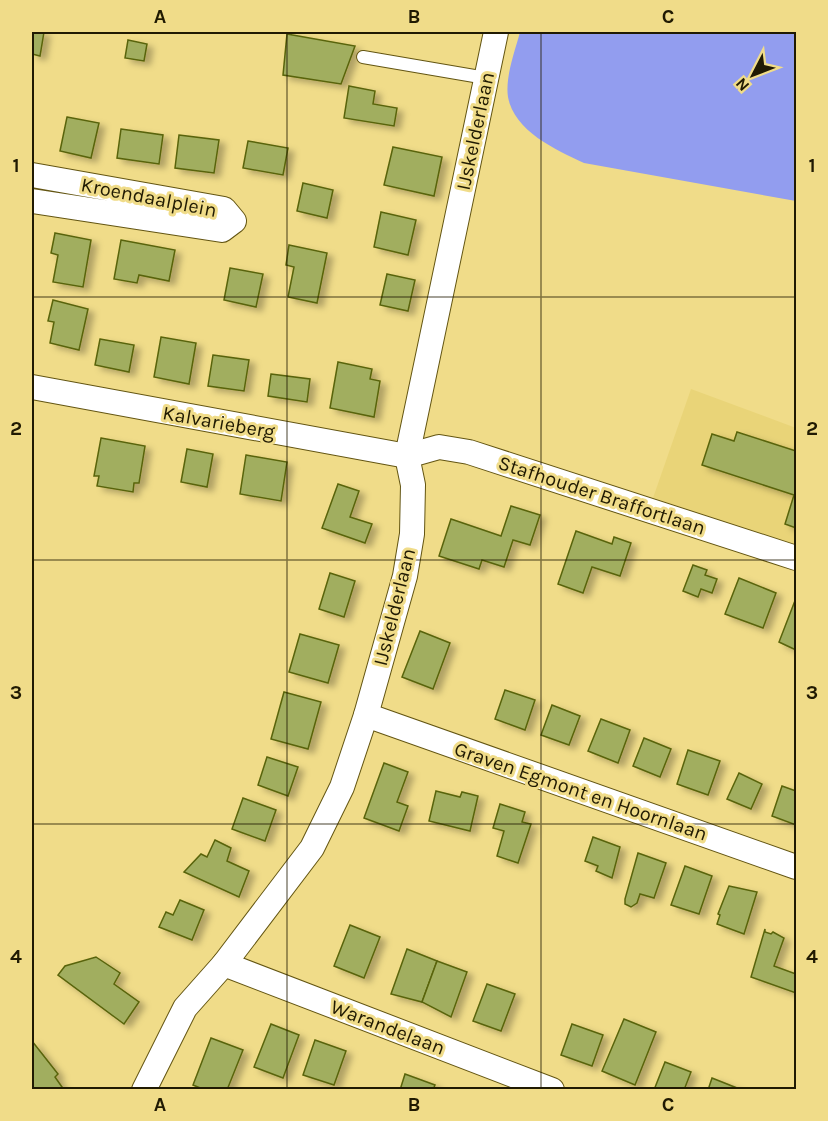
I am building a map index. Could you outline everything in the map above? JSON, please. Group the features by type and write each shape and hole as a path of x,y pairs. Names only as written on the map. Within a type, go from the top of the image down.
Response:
{"street":[{"name":"IJskelderlaan","path":"144,1089 186,1008 224,964 312,848 342,787 366,715 405,576 411,534 413,484 406,456 496,32"},
{"name":"Kroendaalplein","path":"32,175 224,209 234,221 222,230 32,201"},
{"name":"Kalvarieberg","path":"32,387 406,456"},
{"name":"Stafhouder Braffortlaan","path":"406,456 439,447 470,452 796,558"},
{"name":"Graven Egmont en Hoornlaan","path":"366,715 796,867"},
{"name":"Warandelaan","path":"224,964 552,1089"}],"lane":[{"path":"363,57 486,78"}],"shaded area":[{"path":"691,389 796,428 796,545 653,498"}],"water":[{"path":"520,32 796,32 796,201 584,163 549,145 518,120 508,97 509,73"}],"building":[{"path":"32,32 44,32 40,56 32,54"},
{"path":"287,34 355,46 341,84 283,75"},
{"path":"128,40 147,44 144,61 125,58"},
{"path":"349,86 375,91 373,104 397,108 394,126 344,118"},
{"path":"67,117 99,123 91,158 60,151"},
{"path":"121,129 163,135 159,164 117,158"},
{"path":"179,135 219,140 214,173 175,168"},
{"path":"248,141 288,148 283,175 243,168"},
{"path":"393,147 442,157 434,196 384,185"},
{"path":"303,183 333,190 327,218 297,211"},
{"path":"381,212 416,220 408,255 374,247"},
{"path":"55,233 91,240 83,287 53,282 58,255 51,253"},
{"path":"121,240 175,250 169,281 139,275 137,283 114,279"},
{"path":"289,245 327,253 317,303 288,297 294,267 286,265"},
{"path":"230,268 263,274 256,307 224,300"},
{"path":"387,274 415,280 408,311 380,305"},
{"path":"53,300 88,309 79,350 50,343 54,322 48,321"},
{"path":"161,337 196,343 189,384 154,377"},
{"path":"100,339 134,345 129,372 95,365"},
{"path":"213,355 249,360 244,391 208,386"},
{"path":"338,362 372,369 370,379 380,381 374,417 330,408"},
{"path":"271,374 310,379 307,402 268,396"},
{"path":"737,432 796,451 796,528 785,524 794,495 702,465 712,434 734,441"},
{"path":"101,438 145,446 139,483 134,483 133,492 97,486 99,476 94,476"},
{"path":"187,449 213,454 207,487 181,482"},
{"path":"246,455 287,462 281,501 240,494"},
{"path":"338,484 359,491 350,517 372,524 365,543 322,528"},
{"path":"511,506 540,515 530,545 513,540 504,567 482,560 479,569 439,556 451,519 501,536"},
{"path":"576,531 612,544 614,537 631,543 620,576 592,567 583,593 558,584"},
{"path":"693,565 707,570 705,575 717,579 712,593 701,589 698,597 683,591"},
{"path":"330,573 355,581 344,617 319,609"},
{"path":"739,578 776,593 763,628 725,614"},
{"path":"796,598 796,650 779,642"},
{"path":"420,631 450,643 433,689 402,677"},
{"path":"300,634 339,645 328,683 289,672"},
{"path":"505,690 535,700 525,730 495,719"},
{"path":"284,692 321,702 308,749 271,739"},
{"path":"552,705 580,716 569,745 541,735"},
{"path":"601,719 630,730 618,763 588,751"},
{"path":"644,738 671,749 660,777 633,766"},
{"path":"688,750 720,761 708,795 677,784"},
{"path":"267,757 298,767 288,796 258,785"},
{"path":"384,763 408,772 397,802 408,806 399,831 364,818"},
{"path":"739,773 762,784 751,809 727,799"},
{"path":"782,786 796,791 796,825 772,816"},
{"path":"436,791 460,797 462,792 478,796 470,831 429,821"},
{"path":"243,798 276,810 265,841 232,829"},
{"path":"500,804 525,812 522,822 531,824 518,863 497,856 504,831 493,828"},
{"path":"593,837 620,847 612,878 596,871 598,866 585,861"},
{"path":"215,840 231,848 227,861 249,871 239,897 184,872 201,854 207,857"},
{"path":"638,853 666,863 654,898 640,894 637,903 631,907 625,904 625,899"},
{"path":"685,866 712,876 699,914 671,905"},
{"path":"729,886 757,892 744,934 717,924 720,915 718,914"},
{"path":"180,900 204,910 192,940 159,927 166,912 173,915"},
{"path":"350,925 380,937 364,978 334,966"},
{"path":"765,929 765,932 771,934 773,932 784,938 774,966 796,974 796,993 751,977"},
{"path":"407,949 437,961 422,1002 391,994"},
{"path":"96,957 120,973 114,984 139,1002 124,1024 58,975 65,966"},
{"path":"437,961 467,972 451,1017 422,1002"},
{"path":"487,984 515,994 501,1031 473,1021"},
{"path":"624,1019 656,1032 635,1085 602,1071"},
{"path":"271,1024 299,1035 283,1078 254,1067"},
{"path":"572,1024 603,1035 592,1066 561,1055"},
{"path":"211,1038 243,1050 227,1090 205,1090 193,1085"},
{"path":"315,1040 346,1051 334,1085 303,1075"},
{"path":"32,1041 58,1074 55,1077 62,1087 59,1090 32,1090"},
{"path":"665,1062 691,1072 684,1090 654,1090"},
{"path":"405,1074 435,1085 433,1090 400,1090"},
{"path":"712,1078 737,1088 736,1090 708,1090"}]}
